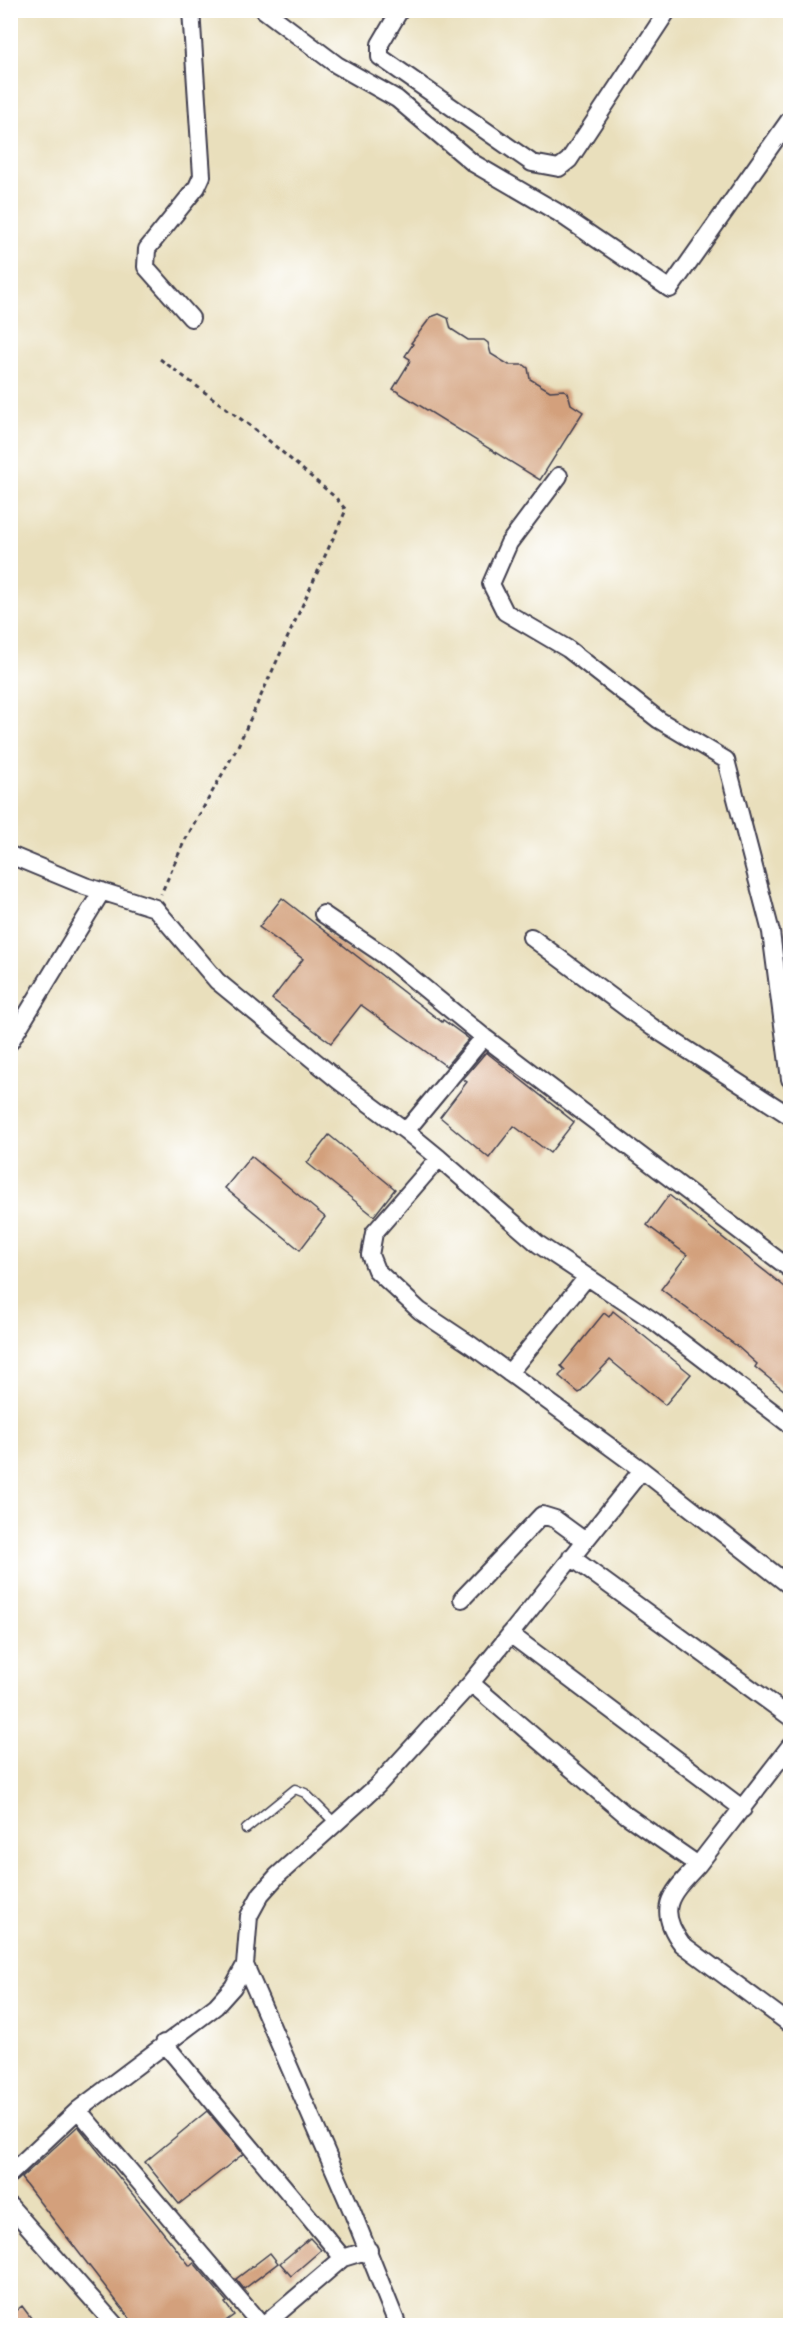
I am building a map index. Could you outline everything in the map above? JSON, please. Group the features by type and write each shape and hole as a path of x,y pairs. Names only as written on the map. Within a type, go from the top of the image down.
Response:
{"street":[{"path":"190,10 201,176 197,187 147,249 145,258 146,267 191,318"},
{"path":"264,10 337,65 397,99 473,162 557,212 670,288 790,126"},
{"path":"400,10 380,44 380,57 532,163 559,168 569,160 668,10"},
{"path":"559,476 509,543 491,584 505,612 568,649 659,720 726,760 771,932 790,1079"},
{"path":"10,855 102,891 155,908 217,981 339,1081 439,1158 538,1244 655,1322 790,1425"},
{"path":"10,1042 102,891"},
{"path":"323,914 385,956 484,1037 790,1269"},
{"path":"531,938 652,1027 790,1116"},
{"path":"406,1131 484,1037"},
{"path":"439,1158 374,1233 370,1255 376,1270 420,1311 642,1470 790,1586"},
{"path":"509,1373 587,1277"},
{"path":"10,2174 78,2110 216,2006 233,1987 245,1965 249,1916 261,1894 277,1876 377,1786 471,1683 642,1470"},
{"path":"462,1599 542,1515 555,1519 585,1541"},
{"path":"571,1557 790,1717"},
{"path":"510,1634 743,1809"},
{"path":"471,1683 626,1815 698,1865"},
{"path":"790,1746 743,1809 698,1865 670,1895 667,1902 675,1935 682,1944 790,2024"},
{"path":"245,1965 369,2250 398,2325"},
{"path":"164,2043 343,2258"},
{"path":"78,2110 262,2325 343,2258 369,2250"},
{"path":"10,2206 116,2325"}],"lane":[{"path":"246,1829 295,1790 305,1793 336,1824"}],"path":[{"path":"155,908 184,842 237,748 346,510 336,498 261,434 160,359"}],"building":[{"path":"439,314 448,318 451,329 468,340 484,340 488,343 491,354 509,365 524,365 528,368 530,379 550,391 564,390 568,393 571,404 583,412 540,480 393,389 409,363 410,359 405,356 413,344 411,343 431,317"},
{"path":"282,898 442,1022 443,1020 469,1039 446,1066 361,1005 331,1043 272,999 303,959 259,927"},
{"path":"486,1052 574,1122 550,1153 514,1126 489,1158 440,1117 467,1082 463,1079"},
{"path":"329,1135 395,1189 374,1216 307,1163"},
{"path":"251,1156 325,1217 300,1250 225,1188"},
{"path":"669,1195 790,1291 790,1395 755,1367 757,1364 738,1347 661,1289 687,1255 647,1225"},
{"path":"613,1311 691,1374 665,1405 610,1360 579,1393 559,1376 565,1370 561,1366 604,1313 609,1317"},
{"path":"207,2111 243,2154 179,2204 145,2162"},
{"path":"78,2126 190,2266 194,2263 227,2302 225,2303 234,2315 220,2325 135,2325 21,2178"},
{"path":"310,2238 321,2250 291,2276 280,2263"},
{"path":"270,2253 278,2263 244,2289 236,2279"},
{"path":"22,2306 36,2325 10,2325 10,2315"}]}
